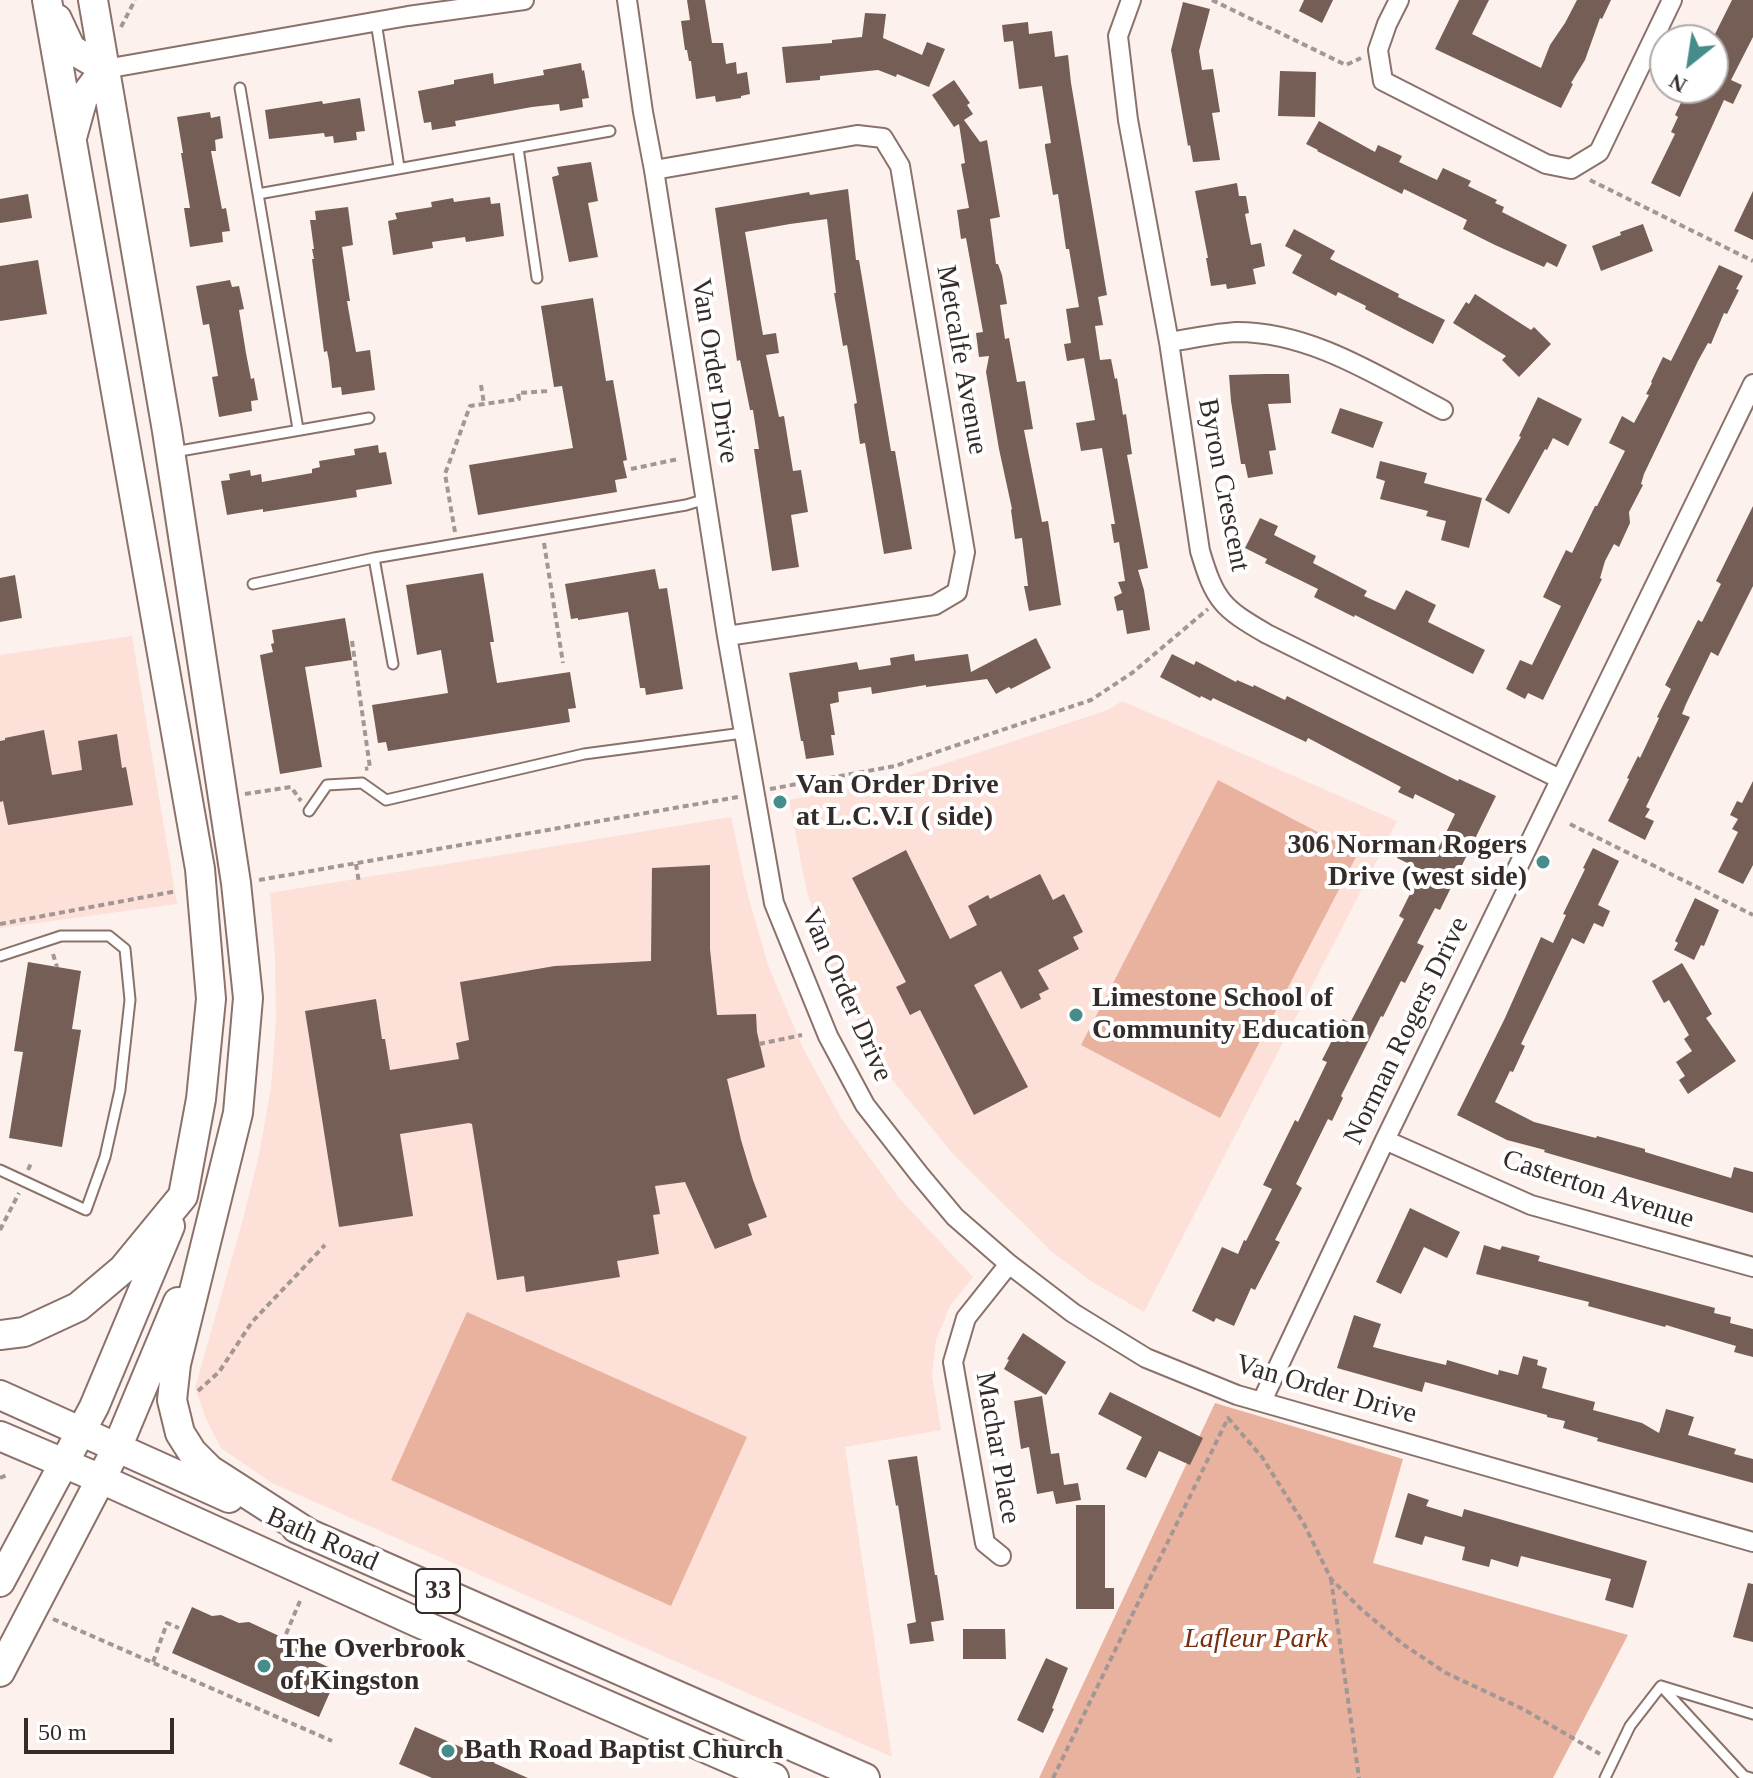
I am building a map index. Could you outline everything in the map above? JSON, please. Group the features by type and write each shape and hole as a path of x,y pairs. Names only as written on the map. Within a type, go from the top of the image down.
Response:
{"main road":[{"path":"47,0 71,49 105,69"},
{"path":"0,1582 94,1407 183,1196 201,1099 211,999 200,869 47,0"},
{"path":"93,0 170,453 236,883 248,998 238,1113 176,1364 172,1400 180,1433 192,1452 210,1470 311,1535"},
{"path":"71,141 83,98 105,69"},
{"path":"0,1335 24,1332 78,1307 123,1269 183,1196"},
{"path":"0,1672 117,1448 210,1227"},
{"name":"Bath Road","path":"0,1395 865,1778"},
{"name":"Bath Road","path":"0,1436 774,1778"}],"street":[{"path":"105,69 376,22 407,12 524,0"},
{"name":"Van Order Drive","path":"627,0 727,636 774,903 828,1036 865,1105 955,1217 1073,1313 1146,1358 1237,1395 1753,1542"},
{"name":"Byron Crescent","path":"1131,0 1118,36 1126,106 1169,342 1200,551 1209,580 1220,600 1237,617 1267,634 1560,779"},
{"path":"1399,0 1378,50 1383,81 1546,164 1571,169 1599,152 1672,0"},
{"name":"Metcalfe Avenue","path":"654,170 857,135 883,138 900,166 965,552 957,592 935,605 727,636"},
{"path":"1169,342 1236,332 1278,336 1325,349 1443,410"},
{"name":"Norman Rogers Drive","path":"1262,1401 1560,779 1751,395"},
{"name":"Casterton Avenue","path":"1385,1140 1531,1205 1753,1267"},
{"name":"Machar Place","path":"1001,1556 985,1543 953,1362 966,1318 1009,1264"}],"lane":[{"path":"376,22 399,167"},
{"path":"240,88 298,429"},
{"path":"258,194 610,131"},
{"path":"518,148 537,278"},
{"path":"170,453 369,418"},
{"path":"253,584 374,558 686,505 706,499"},
{"path":"374,558 393,664"},
{"path":"309,811 327,785 362,783 386,800 584,754 743,733"},
{"path":"0,956 61,936 109,936 125,949 130,1000 120,1090 105,1157 86,1210 0,1170"},
{"path":"1605,1778 1630,1726 1661,1686"},
{"path":"1661,1686 1753,1714"},
{"path":"1661,1686 1744,1776 1751,1778"}],"path":[{"path":"120,29 135,0"},
{"path":"1212,0 1346,65 1378,50"},
{"path":"1571,169 1753,261"},
{"path":"481,385 484,404"},
{"path":"457,544 445,474 470,406 519,399 518,393 549,391"},
{"path":"631,469 678,459"},
{"path":"542,529 563,663"},
{"path":"352,641 370,768 360,770 362,783"},
{"path":"243,795 291,787 309,811"},
{"path":"1570,824 1753,915"},
{"path":"356,864 359,883"},
{"path":"0,924 177,891"},
{"path":"759,1044 802,1035"},
{"path":"193,1396 219,1372 252,1322 325,1245"},
{"path":"1053,1778 1228,1418 1262,1457 1304,1524 1331,1579 1359,1778"},
{"path":"0,1478 9,1474"},
{"path":"1331,1579 1361,1609 1414,1652 1446,1673 1523,1709 1613,1761"},
{"path":"286,1634 300,1601"},
{"path":"53,1619 332,1741"},
{"path":"153,1663 167,1623 179,1628"}],"shaded area":[{"path":"132,636 177,904 0,928 0,655"},
{"name":"Limestone School of Community Education","path":"1122,701 1397,821 1144,1312 1094,1283 1052,1252 954,1155 880,1065 829,965 806,888 789,800 889,782 1108,710"},
{"path":"731,817 747,892 768,965 802,1046 841,1118 899,1198 973,1277 950,1306 936,1340 932,1375 941,1430 845,1447 892,1757 272,1483 221,1448 195,1388 243,1219 271,1088 276,1020 270,893"}],"green space":[{"path":"1218,780 1358,853 1220,1118 1081,1045"},
{"path":"467,1312 747,1437 671,1606 391,1480"},
{"name":"Lafleur Park","path":"1215,1403 1403,1459 1373,1563 1628,1635 1553,1778 1039,1778"}],"building":[{"path":"687,0 705,0 712,43 723,43 726,64 736,62 737,74 747,72 750,94 716,102 715,96 696,99 681,21 690,20"},
{"path":"1304,0 1333,0 1322,23 1299,11"},
{"path":"1459,0 1489,0 1472,34 1541,68 1550,45 1577,0 1611,0 1600,18 1585,60 1561,108 1435,49"},
{"path":"1732,0 1753,0 1753,37 1731,80 1742,85 1733,104 1729,102 1729,24 1720,24"},
{"path":"1183,2 1210,9 1199,51 1202,70 1213,69 1220,112 1212,113 1220,160 1193,162 1188,146 1171,50"},
{"path":"865,13 886,14 883,38 922,55 927,42 945,49 929,87 878,70 786,83 782,47 862,37"},
{"path":"1028,22 1029,34 1052,31 1055,57 1068,55 1107,295 1098,297 1103,325 1095,326 1100,360 1111,359 1123,415 1126,414 1132,454 1127,455 1148,568 1138,570 1150,630 1127,634 1123,610 1117,611 1114,597 1122,593 1118,582 1125,581 1119,542 1114,543 1111,524 1115,524 1102,448 1081,451 1076,423 1095,420 1084,358 1067,361 1064,344 1071,343 1066,309 1079,307 1058,194 1053,195 1045,147 1045,144 1051,143 1042,86 1019,89 1013,41 1004,42 1002,25"},
{"path":"581,63 589,98 582,99 583,107 560,111 559,104 532,107 455,121 456,126 432,130 431,122 424,123 418,91 493,73 494,84 544,75 543,70"},
{"path":"1280,71 1316,72 1315,117 1278,116"},
{"path":"954,80 970,103 967,105 973,114 964,120 980,142 987,140 1000,217 990,219 996,264 1002,275 1007,304 1000,305 1005,339 1009,338 1017,382 1025,381 1033,429 1024,430 1042,522 1048,521 1061,605 1029,611 1024,586 1028,586 1022,538 1015,539 986,372 989,356 979,357 976,333 983,332 966,238 961,239 957,210 969,208 961,164 965,163 959,124 954,127 932,95"},
{"path":"360,98 365,131 356,132 357,140 334,143 333,136 325,137 324,133 269,139 265,110"},
{"path":"1680,104 1722,104 1680,197 1651,183 1675,134 1671,132 1678,117 1675,115"},
{"path":"210,112 211,118 220,116 223,138 215,140 216,151 211,151 222,209 226,208 230,231 222,232 223,242 190,247 184,208 190,208 177,117"},
{"path":"1319,121 1375,152 1378,145 1402,156 1399,162 1437,180 1443,168 1471,181 1468,186 1497,200 1495,203 1504,207 1502,212 1567,245 1557,267 1547,262 1544,267 1495,245 1463,229 1467,220 1404,189 1402,194 1317,151 1306,144"},
{"path":"591,162 598,201 588,203 598,257 569,262 552,177 559,175 557,167"},
{"path":"1237,183 1239,196 1246,196 1249,213 1245,214 1251,245 1261,243 1265,266 1253,269 1256,284 1227,289 1226,284 1211,286 1195,191"},
{"path":"848,189 856,260 859,260 891,451 895,451 912,549 884,554 865,443 860,444 847,345 843,346 827,219 790,224 745,232 763,335 776,333 779,353 766,355 779,417 784,416 793,471 801,470 808,512 791,515 799,567 772,571 754,449 759,449 753,410 750,410 740,360 737,361 715,208 809,192 810,195"},
{"path":"1753,191 1753,240 1734,231"},
{"path":"28,194 32,218 0,223 0,199"},
{"path":"490,197 491,204 500,203 504,236 466,242 465,237 432,242 433,248 393,255 388,221 397,219 395,213 432,207 431,202 453,198 454,202"},
{"path":"348,207 353,245 342,247 350,301 347,301 356,352 370,350 375,390 342,395 341,387 332,388 327,351 324,352 310,220 316,220 315,211"},
{"path":"1643,224 1653,251 1601,271 1592,246"},
{"path":"1294,229 1335,251 1330,259 1445,320 1433,344 1365,309 1366,306 1338,292 1336,296 1292,273 1302,255 1285,246"},
{"path":"38,260 47,314 0,321 0,266"},
{"path":"1719,265 1743,276 1736,289 1739,290 1727,314 1724,313 1711,344 1708,343 1698,361 1644,474 1643,485 1629,512 1630,523 1619,547 1614,544 1605,561 1602,579 1543,700 1528,693 1525,699 1506,689 1520,660 1532,665 1561,606 1543,597 1566,550 1572,553 1625,451 1609,443 1622,416 1634,423 1649,395 1646,394 1663,357 1671,361"},
{"path":"230,280 232,287 239,286 244,309 239,310 246,353 258,400 251,401 252,411 219,417 212,377 218,376 215,358 209,324 203,325 196,286"},
{"path":"1475,294 1531,330 1534,327 1551,344 1519,377 1502,360 1506,356 1453,323"},
{"path":"593,298 606,381 613,380 627,460 623,461 627,478 615,480 617,492 478,515 469,465 573,448 562,386 554,387 541,306"},
{"path":"1289,374 1291,403 1268,404 1276,450 1269,451 1273,474 1248,478 1245,464 1241,464 1229,375"},
{"path":"1538,397 1582,419 1568,446 1553,438 1509,514 1485,500 1521,437"},
{"path":"1340,408 1383,422 1373,448 1331,433"},
{"path":"378,445 379,453 386,452 392,484 356,490 357,497 227,515 221,481 230,480 229,474 250,470 251,476 261,474 262,482 312,473 312,469 320,467 319,461 355,455 354,449"},
{"path":"1380,461 1427,473 1424,483 1482,498 1469,548 1441,540 1446,521 1426,516 1428,511 1380,499 1385,481 1376,478"},
{"path":"1753,506 1753,586 1718,656 1711,652 1686,704 1682,714 1690,717 1646,807 1650,809 1645,817 1654,821 1645,840 1608,821 1659,718 1671,689 1665,685 1698,620 1702,622 1721,584 1716,581"},
{"path":"1260,518 1278,526 1274,535 1316,556 1313,563 1367,591 1364,596 1395,610 1406,590 1436,605 1428,622 1485,650 1473,674 1314,597 1318,589 1265,563 1267,559 1245,548"},
{"path":"655,569 659,589 667,588 683,689 646,695 645,688 640,688 628,612 571,619 565,584"},
{"path":"483,573 497,683 570,672 576,708 568,709 570,722 388,751 386,742 378,743 372,705 448,693 441,650 417,655 406,585"},
{"path":"15,575 22,618 0,622 0,578"},
{"path":"345,618 352,660 305,667 322,767 280,774 260,655 273,652 272,630"},
{"path":"1036,638 1051,668 996,694 987,679 872,694 871,687 838,692 839,702 830,704 835,735 831,735 834,755 806,759 789,673 857,662 859,670 891,665 890,658 914,654 915,661 968,654 971,672"},
{"path":"1172,654 1194,665 1196,661 1236,682 1254,685 1285,700 1287,696 1458,781 1496,796 1440,910 1435,908 1417,943 1424,946 1405,983 1401,981 1381,1016 1341,1096 1343,1098 1332,1121 1328,1119 1296,1184 1302,1188 1275,1240 1280,1242 1255,1290 1251,1288 1234,1326 1216,1318 1214,1322 1192,1311 1222,1247 1238,1254 1246,1241 1272,1189 1263,1185 1327,1062 1322,1060 1343,1019 1350,1023 1404,919 1399,916 1422,870 1397,858 1407,837 1437,851 1455,814 1415,794 1413,799 1398,792 1401,787 1308,738 1306,742 1213,698 1211,701 1200,698 1160,677"},
{"path":"44,730 52,775 82,770 78,741 117,734 122,768 126,767 133,805 8,825 3,801 0,802 0,741"},
{"path":"1753,781 1753,865 1743,884 1718,872 1738,832 1732,829 1738,819 1730,815 1737,801 1742,803"},
{"path":"1593,848 1619,861 1598,905 1610,911 1603,927 1594,923 1584,944 1572,938 1521,1044 1525,1046 1513,1072 1510,1071 1495,1102 1534,1122 1645,1149 1645,1152 1731,1178 1734,1167 1753,1172 1753,1213 1507,1140 1457,1115 1541,937 1553,943"},
{"path":"906,850 950,939 977,925 968,906 988,895 990,899 1040,874 1053,900 1064,894 1083,932 1073,937 1079,949 1038,970 1049,989 1039,994 1041,999 1021,1009 1001,971 974,985 1028,1087 974,1115 920,1010 910,1015 896,987 906,982 852,878"},
{"path":"710,865 710,949 717,1015 756,1014 765,1067 727,1079 741,1140 767,1217 748,1224 752,1235 715,1249 685,1182 655,1186 660,1214 653,1215 659,1254 617,1261 620,1277 526,1292 524,1276 497,1280 472,1124 469,1123 400,1134 413,1216 339,1227 305,1011 376,999 390,1070 459,1059 456,1043 469,1040 460,982 555,966 651,961 652,868"},
{"path":"1695,898 1719,910 1704,946 1701,945 1694,960 1674,950 1678,943 1675,941"},
{"path":"28,962 81,971 72,1029 81,1030 62,1147 9,1138 23,1052 14,1051"},
{"path":"1682,963 1712,1014 1706,1018 1736,1061 1688,1094 1679,1080 1685,1076 1676,1062 1692,1051 1684,1039 1689,1035 1669,1000 1664,1003 1652,981"},
{"path":"1410,1208 1460,1232 1447,1258 1424,1247 1401,1294 1376,1282"},
{"path":"1484,1245 1500,1250 1502,1246 1540,1256 1538,1261 1715,1308 1714,1313 1731,1317 1730,1323 1753,1329 1753,1357 1734,1352 1736,1346 1666,1325 1476,1274"},
{"path":"1354,1315 1381,1324 1373,1347 1408,1356 1446,1365 1447,1360 1498,1375 1499,1370 1518,1375 1523,1356 1538,1360 1537,1365 1547,1368 1542,1388 1595,1402 1593,1410 1642,1423 1659,1433 1666,1409 1694,1417 1688,1435 1736,1449 1734,1454 1753,1459 1753,1483 1597,1441 1598,1438 1563,1428 1565,1421 1547,1415 1425,1382 1422,1392 1337,1368"},
{"path":"1023,1333 1066,1362 1046,1395 1004,1369"},
{"path":"1110,1392 1203,1438 1190,1465 1159,1451 1146,1478 1126,1469 1142,1437 1098,1414"},
{"path":"1042,1396 1051,1454 1059,1453 1064,1485 1078,1483 1081,1500 1056,1504 1053,1491 1037,1494 1029,1447 1021,1449 1014,1401"},
{"path":"917,1456 944,1620 931,1622 934,1641 910,1644 907,1624 916,1622 888,1460"},
{"path":"1408,1493 1429,1500 1426,1506 1462,1517 1464,1509 1647,1561 1633,1608 1605,1600 1611,1579 1521,1556 1518,1567 1491,1559 1489,1567 1462,1560 1465,1547 1425,1536 1422,1545 1395,1537"},
{"path":"1076,1505 1105,1505 1105,1588 1114,1588 1114,1609 1076,1609"},
{"path":"1748,1583 1753,1584 1753,1642 1733,1637"},
{"name":"The Overbrook of Kingston","path":"192,1607 212,1616 221,1615 239,1623 249,1622 290,1641 288,1645 314,1656 313,1660 339,1672 319,1717 172,1653"},
{"path":"963,1629 1005,1629 1006,1659 963,1659"},
{"path":"1046,1658 1068,1668 1043,1733 1017,1720"},
{"name":"Bath Road Baptist Church","path":"415,1727 463,1748 466,1739 498,1754 494,1763 528,1778 432,1778 399,1764"}],"place":[{"name":"Van Order Drive at L.C.V.I ( side)","path":"780,802"},
{"name":"306 Norman Rogers Drive (west side)","path":"1543,862"},
{"name":"Limestone School of Community Education","path":"1076,1015"},
{"name":"The Overbrook of Kingston","path":"264,1666"},
{"name":"Bath Road Baptist Church","path":"448,1751"}]}
